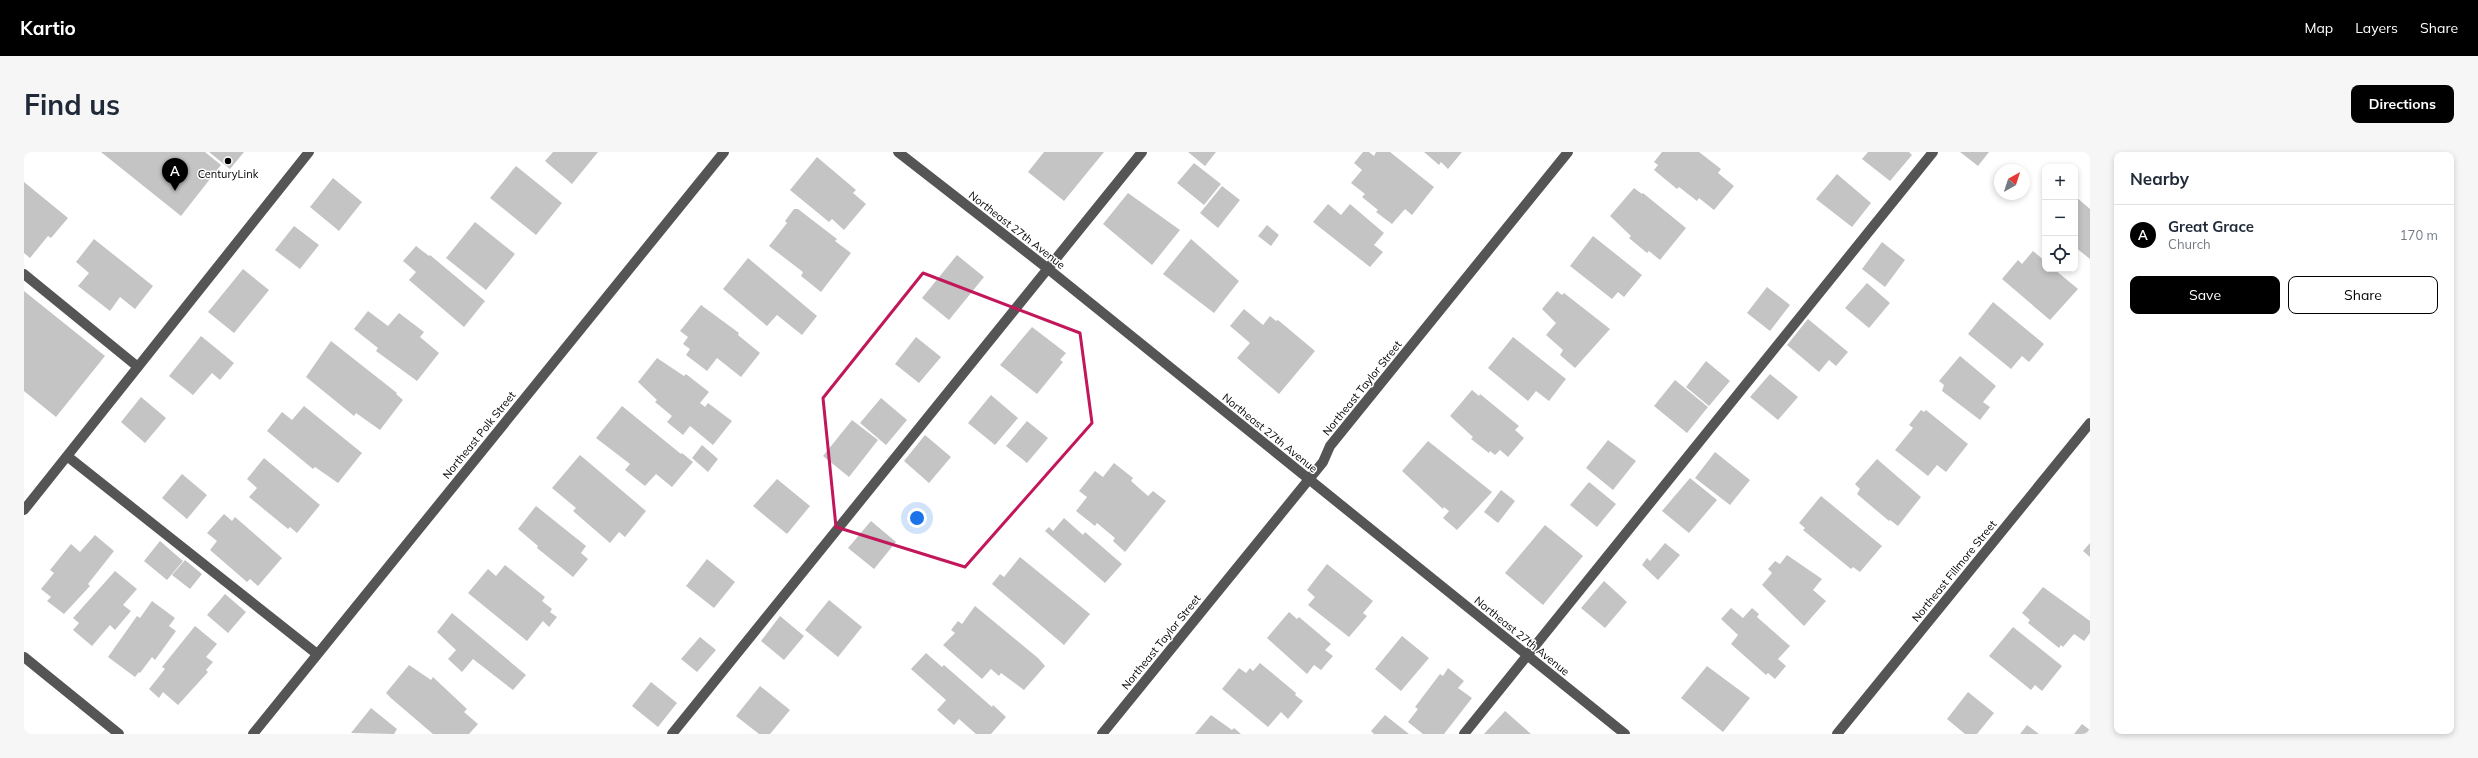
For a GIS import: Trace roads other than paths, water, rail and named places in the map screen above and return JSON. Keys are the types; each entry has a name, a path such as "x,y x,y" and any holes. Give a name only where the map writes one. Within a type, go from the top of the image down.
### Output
{"street":[{"path":"24,510 309,152"},
{"name":"Northeast Polk Street","path":"253,734 724,152"},
{"name":"Northeast 27th Avenue","path":"898,152 1047,268 1625,734"},
{"path":"672,734 1142,152"},
{"name":"Northeast Taylor Street","path":"1102,734 1309,480 1323,462 1330,446 1568,152"},
{"path":"1464,734 1933,152"},
{"path":"24,274 138,367"},
{"name":"Northeast Fillmore Street","path":"1838,734 2090,423"},
{"path":"68,456 317,654"},
{"path":"24,657 119,734"}],"place":[{"name":"CenturyLink","path":"228,161"},
{"name":"Great Grace","path":"175,191"}]}
